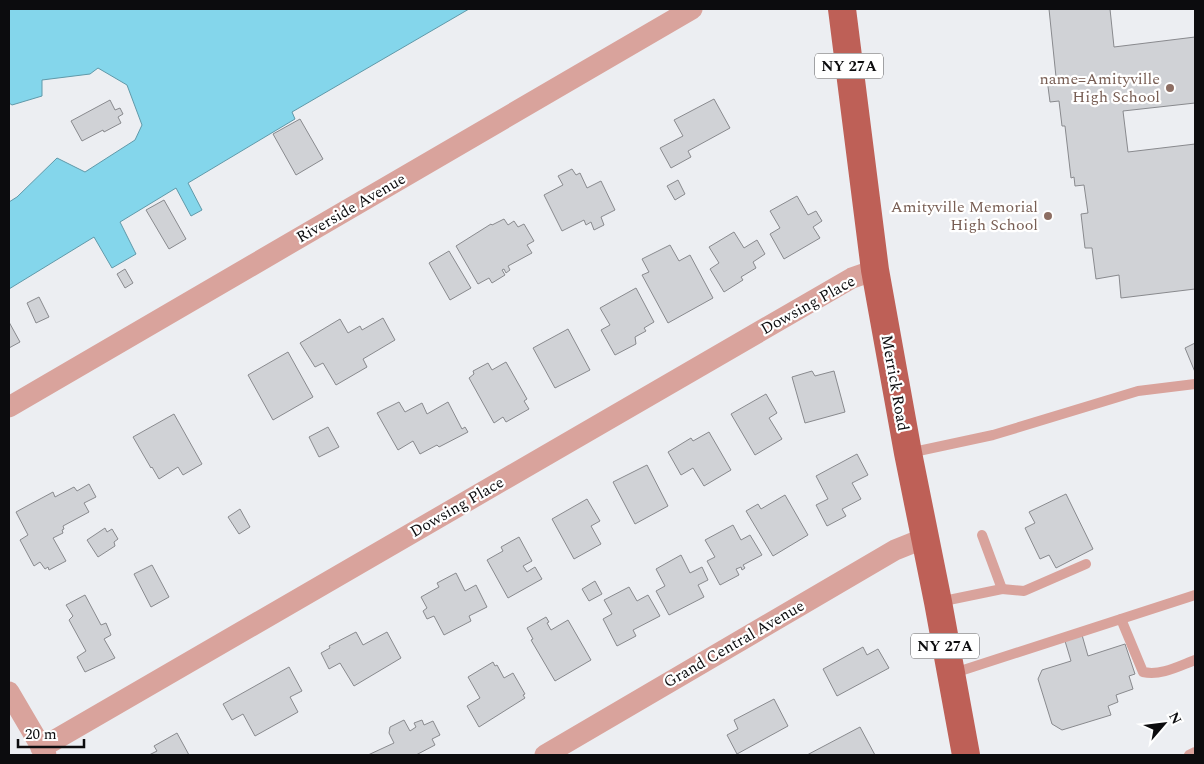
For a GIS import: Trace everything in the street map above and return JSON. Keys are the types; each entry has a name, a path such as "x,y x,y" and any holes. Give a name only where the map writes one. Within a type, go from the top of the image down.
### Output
{"main road":[{"name":"Merrick Road","path":"842,9 875,270 966,755"}],"street":[{"name":"Riverside Avenue","path":"9,407 692,9"},
{"name":"Dowsing Place","path":"44,752 852,278 875,270"},
{"name":"Grand Central Avenue","path":"545,755 895,550 925,538"},
{"path":"9,692 44,752"}],"lane":[{"path":"908,453 993,435 1138,391 1195,384"},
{"path":"982,535 1002,589"},
{"path":"938,602 1002,589 1024,591 1086,564"},
{"path":"950,675 1195,595"},
{"path":"1121,619 1143,672 1152,674 1170,670 1195,660"},
{"path":"1189,755 1195,752"}],"water":[{"path":"9,9 469,9 292,112 295,119 188,183 202,210 191,216 176,188 120,222 136,254 112,268 94,237 9,289 9,202 17,197 57,158 85,172 135,140 142,125 127,85 98,68 90,74 42,80 42,96 12,105 9,103"}],"building":[{"path":"1049,9 1110,9 1114,47 1195,37 1195,103 1123,111 1128,152 1195,144 1195,289 1121,298 1119,275 1096,279 1092,248 1085,248 1081,214 1088,213 1084,185 1075,186 1074,177 1071,178 1065,126 1062,126 1059,101 1050,102 1047,79 1056,77"},
{"path":"714,99 730,128 688,151 691,157 671,168 660,148 683,136 674,120"},
{"path":"110,100 115,110 120,108 123,114 118,117 121,123 82,141 71,121"},
{"path":"300,119 323,159 296,175 273,134"},
{"path":"572,169 576,175 580,173 587,188 601,181 615,210 601,217 604,225 594,230 591,222 586,225 584,220 562,231 544,195 563,185 558,176"},
{"path":"678,180 685,194 675,200 667,186"},
{"path":"797,196 808,215 816,211 822,221 813,227 820,238 784,259 770,234 780,228 770,211"},
{"path":"164,200 186,239 169,249 146,210"},
{"path":"504,219 508,225 514,221 518,227 524,224 534,241 527,245 532,253 508,266 510,270 506,273 504,269 502,270 505,275 492,283 489,278 478,284 456,246 491,224"},
{"path":"734,232 744,248 757,240 765,254 753,262 756,268 741,277 743,280 724,292 710,269 719,263 709,247"},
{"path":"670,245 679,261 690,255 713,298 668,323 642,275 649,272 642,259"},
{"path":"449,251 471,288 450,300 429,263"},
{"path":"125,269 133,283 125,288 117,274"},
{"path":"636,288 654,322 644,328 646,331 635,337 636,344 615,355 601,330 610,325 600,308"},
{"path":"39,297 49,317 36,323 27,303"},
{"path":"383,318 395,340 363,359 367,367 336,385 323,363 315,367 300,343 340,319 348,333 360,326 362,330"},
{"path":"9,322 20,342 9,348"},
{"path":"568,329 590,370 555,388 533,348"},
{"path":"1195,343 1195,372 1185,348"},
{"path":"288,352 313,397 273,420 248,375"},
{"path":"506,362 527,399 524,401 529,409 506,422 503,417 494,423 469,378 474,374 473,371 488,363 492,370"},
{"path":"812,371 815,376 834,371 845,412 805,423 792,377"},
{"path":"766,394 777,413 769,418 782,439 755,455 731,414"},
{"path":"399,402 405,412 422,403 427,414 448,402 462,429 465,427 468,432 439,447 437,445 420,454 413,441 398,450 377,413"},
{"path":"174,414 202,464 183,475 178,467 159,479 133,437"},
{"path":"328,427 339,447 319,457 309,437"},
{"path":"709,432 731,470 704,486 693,468 681,475 668,452 691,438 693,441"},
{"path":"857,454 868,475 852,483 861,499 842,509 846,516 827,526 816,505 828,499 816,476"},
{"path":"647,465 668,506 635,524 613,482"},
{"path":"89,484 96,497 84,503 89,512 63,526 63,533 53,538 66,561 49,570 48,567 45,569 40,562 34,566 20,540 28,535 16,512 53,492 55,497 74,487 77,491"},
{"path":"1066,494 1093,549 1056,568 1049,555 1040,559 1025,528 1035,523 1029,512"},
{"path":"785,495 808,535 773,556 746,511 758,504 761,509"},
{"path":"587,499 600,521 591,526 601,544 574,559 552,519"},
{"path":"240,509 250,527 239,534 228,517"},
{"path":"733,525 741,540 750,535 762,555 743,565 745,568 742,570 741,567 736,569 739,575 720,585 707,561 715,557 705,540"},
{"path":"105,528 107,532 112,529 118,539 114,542 115,546 98,557 87,540"},
{"path":"519,537 532,561 523,566 527,572 535,567 542,579 508,598 487,560 503,551 501,547"},
{"path":"681,555 690,573 702,567 708,580 698,585 704,597 669,615 656,591 665,586 656,569"},
{"path":"152,565 169,597 151,607 134,574"},
{"path":"456,573 465,591 476,585 487,607 469,616 471,621 444,635 434,616 427,619 423,611 427,608 421,597 439,587 437,583"},
{"path":"595,581 602,594 589,601 582,589"},
{"path":"629,587 637,601 648,595 660,616 633,630 636,636 617,646 603,619 612,614 604,600"},
{"path":"85,595 101,625 106,623 111,635 104,639 115,658 85,672 77,657 86,651 69,620 73,616 66,605"},
{"path":"546,617 551,630 568,620 591,660 555,681 531,640 533,639 527,628"},
{"path":"356,632 363,645 387,632 401,658 354,686 340,663 329,669 321,653 330,648 329,646"},
{"path":"1082,635 1088,656 1125,644 1135,674 1129,676 1133,689 1116,695 1118,702 1108,706 1111,715 1062,730 1052,724 1038,679 1042,670 1071,661 1065,641"},
{"path":"863,647 867,655 878,649 889,668 837,696 823,669"},
{"path":"493,662 495,666 497,665 504,678 513,673 525,694 523,695 525,698 479,727 467,706 480,698 468,677"},
{"path":"289,667 302,691 290,697 298,712 255,736 243,714 232,720 223,704"},
{"path":"774,699 788,726 737,754 727,735 738,729 734,720"},
{"path":"404,720 410,731 416,727 414,723 422,720 424,725 433,721 440,735 432,739 435,745 416,755 368,755 394,743 389,733 390,727"},
{"path":"860,727 875,755 807,755"},
{"path":"177,733 189,755 149,755 157,751 154,746"}],"place":[{"name":"name=Amityville High School","path":"1170,88"},
{"name":"Amityville Memorial High School","path":"1048,216"}]}
